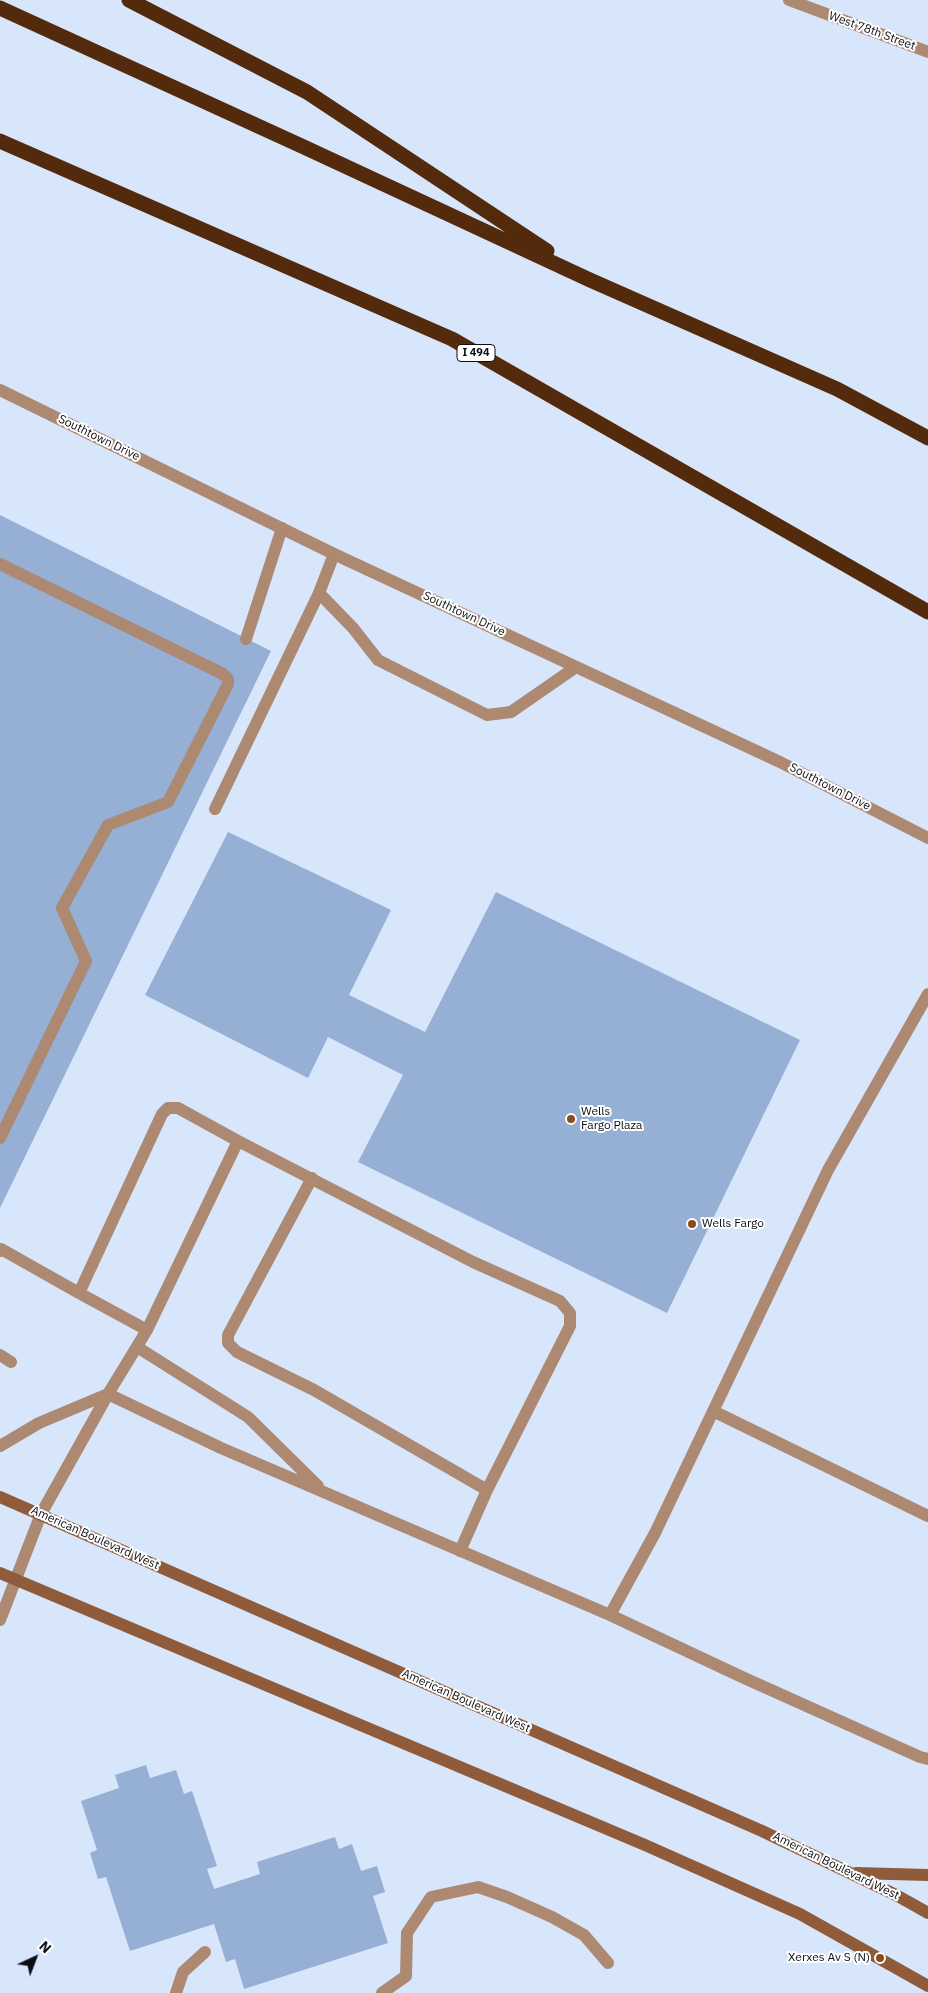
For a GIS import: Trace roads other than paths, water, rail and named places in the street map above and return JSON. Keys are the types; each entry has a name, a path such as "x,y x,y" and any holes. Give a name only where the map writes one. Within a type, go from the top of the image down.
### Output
{"highway":[{"path":"129,0 307,92 590,280"},
{"path":"0,8 590,280 837,389 928,438"},
{"name":"I 494","path":"0,141 452,339 928,612"}],"main road":[{"name":"American Boulevard West","path":"0,1497 744,1823 896,1895 928,1913"},
{"path":"0,1573 618,1834 791,1910 928,1986"},
{"path":"851,1873 928,1875"}],"street":[{"name":"West 78th Street","path":"789,0 928,52"},
{"name":"Southtown Drive","path":"0,390 334,554 780,762 928,838"},
{"path":"246,639 282,528"},
{"path":"215,809 319,593 334,554"},
{"path":"0,564 223,674 228,679 228,684 168,802 108,825 62,908 86,961 0,1138"},
{"path":"319,593 353,628 378,660 487,715 511,712 576,666"},
{"path":"610,1615 654,1533 828,1170 927,998"},
{"path":"79,1293 162,1114 168,1108 178,1108 465,1258 560,1301 570,1313 570,1326 487,1490 460,1551"},
{"path":"0,1620 42,1514 108,1394 146,1330 238,1141"},
{"path":"312,1178 228,1334 228,1343 237,1352 314,1390 487,1490"},
{"path":"0,1251 1,1249 146,1330"},
{"path":"137,1347 248,1416 324,1492"},
{"path":"0,1446 39,1423 108,1394 220,1448 610,1615 742,1677 928,1759"},
{"path":"713,1411 928,1516"},
{"path":"382,1993 406,1976 407,1933 431,1897 478,1887 507,1897 552,1917 584,1935 608,1963"},
{"path":"176,1993 183,1972 205,1952"}],"place":[{"name":"Wells Fargo Plaza","path":"571,1119"},
{"name":"Wells Fargo","path":"692,1224"},
{"name":"Xerxes Av S (N)","path":"880,1958"}]}
